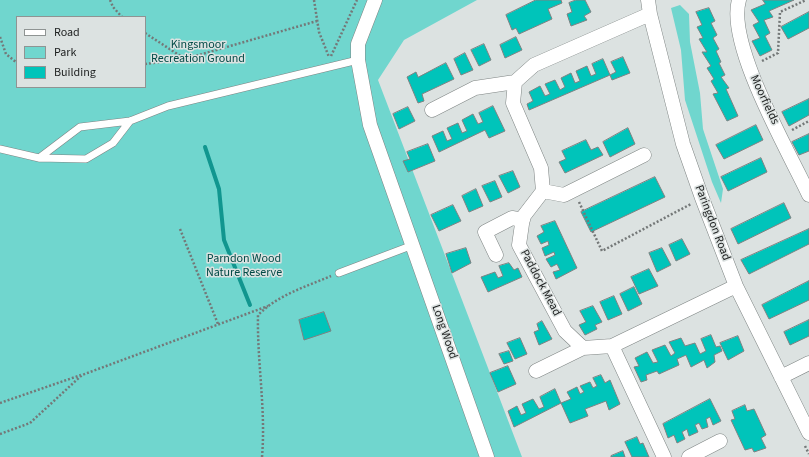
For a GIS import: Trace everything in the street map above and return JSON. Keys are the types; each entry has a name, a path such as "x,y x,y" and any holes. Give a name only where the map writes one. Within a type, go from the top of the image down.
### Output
{"street":[{"name":"Long Wood","path":"375,0 358,44 358,60 370,125 487,457"},
{"name":"Moorfields","path":"740,0 737,8 738,32 749,68 809,195"},
{"path":"432,110 475,88 515,82 534,65 649,7"},
{"name":"Paringdon Road","path":"649,7 683,144 736,286 809,433"},
{"path":"515,82 513,103 541,168 543,191 564,195 644,155"},
{"name":"Paddock Mead","path":"543,191 523,217 520,244 565,331 583,348"},
{"path":"496,255 486,232 512,218 523,220"},
{"path":"536,371 583,348 612,346 736,286"},
{"path":"612,346 664,457"},
{"path":"781,377 809,363"},
{"path":"689,457 720,441"}],"lane":[{"path":"39,158 80,127 130,121 168,106 358,60"},
{"path":"0,149 39,158 86,159 113,143 130,121"},
{"path":"339,273 413,245"}],"path":[{"path":"110,0 113,7 121,16"},
{"path":"314,0 319,32 330,59"},
{"path":"325,69 357,0"},
{"path":"749,68 778,53 780,12 806,0"},
{"path":"146,64 185,59 317,21"},
{"path":"146,34 185,59"},
{"path":"0,37 6,54 16,62"},
{"path":"781,136 809,121"},
{"path":"574,190 602,251 690,205"},
{"path":"180,229 218,324"},
{"path":"262,457 262,392 257,347 258,315 268,306 284,296 339,273"},
{"path":"0,403 82,375 268,306"},
{"path":"0,434 30,424 82,375"}],"green space":[{"name":"Parndon Wood Nature Reserve","path":"0,0 477,0 404,40 378,80 522,457 0,457"},
{"path":"680,5 689,14 690,42 700,93 703,129 723,189 721,203 712,182 685,100 681,50 671,8"}],"building":[{"path":"536,0 561,0 562,3 548,9 552,19 519,34 516,28 512,30 506,15"},
{"path":"576,0 585,0 591,12 584,16 587,20 571,26 567,14 572,12 569,3"},
{"path":"763,0 794,0 769,11 773,17 764,20 770,33 765,36 772,50 760,56 752,41 760,38 753,25 759,22 751,10 765,4"},
{"path":"709,8 715,21 711,23 717,35 713,38 719,49 716,51 721,62 719,63 725,75 721,77 729,88 726,89 738,116 727,121 713,94 718,93 711,81 714,79 707,68 711,66 702,52 707,52 699,39 703,38 697,27 702,25 696,12"},
{"path":"809,12 809,28 788,39 781,27"},
{"path":"516,37 522,50 505,58 500,45"},
{"path":"484,44 491,60 479,66 471,50"},
{"path":"465,53 473,70 461,75 454,59"},
{"path":"623,57 630,73 612,80 610,75 616,72 611,62"},
{"path":"603,59 610,75 529,110 527,104 533,101 529,92 540,86 545,96 550,94 545,84 555,80 560,90 565,87 561,78 571,73 575,83 580,81 576,71 587,66 591,76 596,74 592,64"},
{"path":"446,63 454,79 422,94 424,101 418,103 407,77 416,72 418,77"},
{"path":"809,99 809,115 789,126 782,112"},
{"path":"493,106 505,131 489,138 485,130 439,152 432,136 443,131 447,141 452,139 447,128 458,123 462,133 467,131 462,120 473,114 478,124 483,122 479,113"},
{"path":"408,107 415,121 399,129 393,114"},
{"path":"756,125 763,140 724,159 716,145"},
{"path":"628,128 635,144 610,157 603,142"},
{"path":"809,134 809,151 799,155 792,142"},
{"path":"586,140 591,150 598,147 603,155 565,173 559,162 566,159 562,151"},
{"path":"428,144 435,161 408,172 403,161 410,159 407,152"},
{"path":"761,158 767,172 728,191 721,177"},
{"path":"513,171 520,187 508,193 499,176"},
{"path":"655,177 665,197 591,232 581,212"},
{"path":"495,181 502,197 490,202 482,186"},
{"path":"476,189 483,206 469,212 462,196"},
{"path":"784,203 791,218 738,244 731,229"},
{"path":"453,205 461,221 439,231 431,215"},
{"path":"555,221 577,268 556,279 553,272 560,270 557,264 551,267 546,259 555,255 554,252 545,256 542,248 549,245 548,241 541,244 537,236 544,232 541,226"},
{"path":"809,229 809,244 749,274 741,260"},
{"path":"682,239 690,254 676,261 669,245"},
{"path":"466,248 471,263 452,273 446,254"},
{"path":"662,248 671,265 657,272 649,253"},
{"path":"509,263 514,270 518,268 522,277 488,292 481,277 495,272 498,278 503,276 499,266"},
{"path":"649,269 658,286 639,294 631,277"},
{"path":"809,281 809,300 769,319 762,305"},
{"path":"634,287 642,304 628,311 620,294"},
{"path":"614,296 622,314 608,320 600,302"},
{"path":"593,306 602,322 595,325 597,329 585,335 579,325 586,322 580,311"},
{"path":"324,312 331,331 304,340 299,320"},
{"path":"809,320 809,336 790,345 784,332"},
{"path":"542,321 552,339 539,345 534,332 539,330 537,324"},
{"path":"711,335 716,347 720,346 722,351 714,355 715,362 707,368 704,360 691,367 686,355 677,359 679,365 659,374 657,371 646,375 647,380 641,382 634,367 639,366 635,358 647,352 653,363 658,362 652,350 665,345 671,356 675,353 669,342 681,338 685,346 695,343 700,354 706,351 701,339"},
{"path":"738,336 744,351 728,360 720,343"},
{"path":"520,338 527,354 515,359 507,343"},
{"path":"509,351 513,361 504,364 499,354"},
{"path":"508,366 516,384 498,392 490,373"},
{"path":"601,375 605,383 610,380 620,404 609,410 606,401 585,409 588,416 570,423 561,403 571,399 567,392 577,387 580,394 584,392 580,386 590,382 593,388 597,386 593,378"},
{"path":"555,389 561,403 514,427 508,411 517,406 521,415 526,413 522,404 533,399 539,409 544,407 540,397"},
{"path":"710,399 721,421 713,425 710,417 706,419 708,427 702,429 699,423 695,425 698,432 689,436 687,429 682,432 685,439 677,443 674,435 668,438 663,424"},
{"path":"745,405 747,411 754,409 766,435 761,438 766,448 754,452 752,448 745,450 731,420 735,419 732,411"},
{"path":"637,437 640,444 643,443 649,457 632,457 625,442"},
{"path":"623,451 625,457 611,457 611,456"}],"waterway":[{"path":"205,147 219,189 224,240 250,305"}],"park label":[{"name":"Kingsmoor Recreation Ground","path":"198,52"}]}
